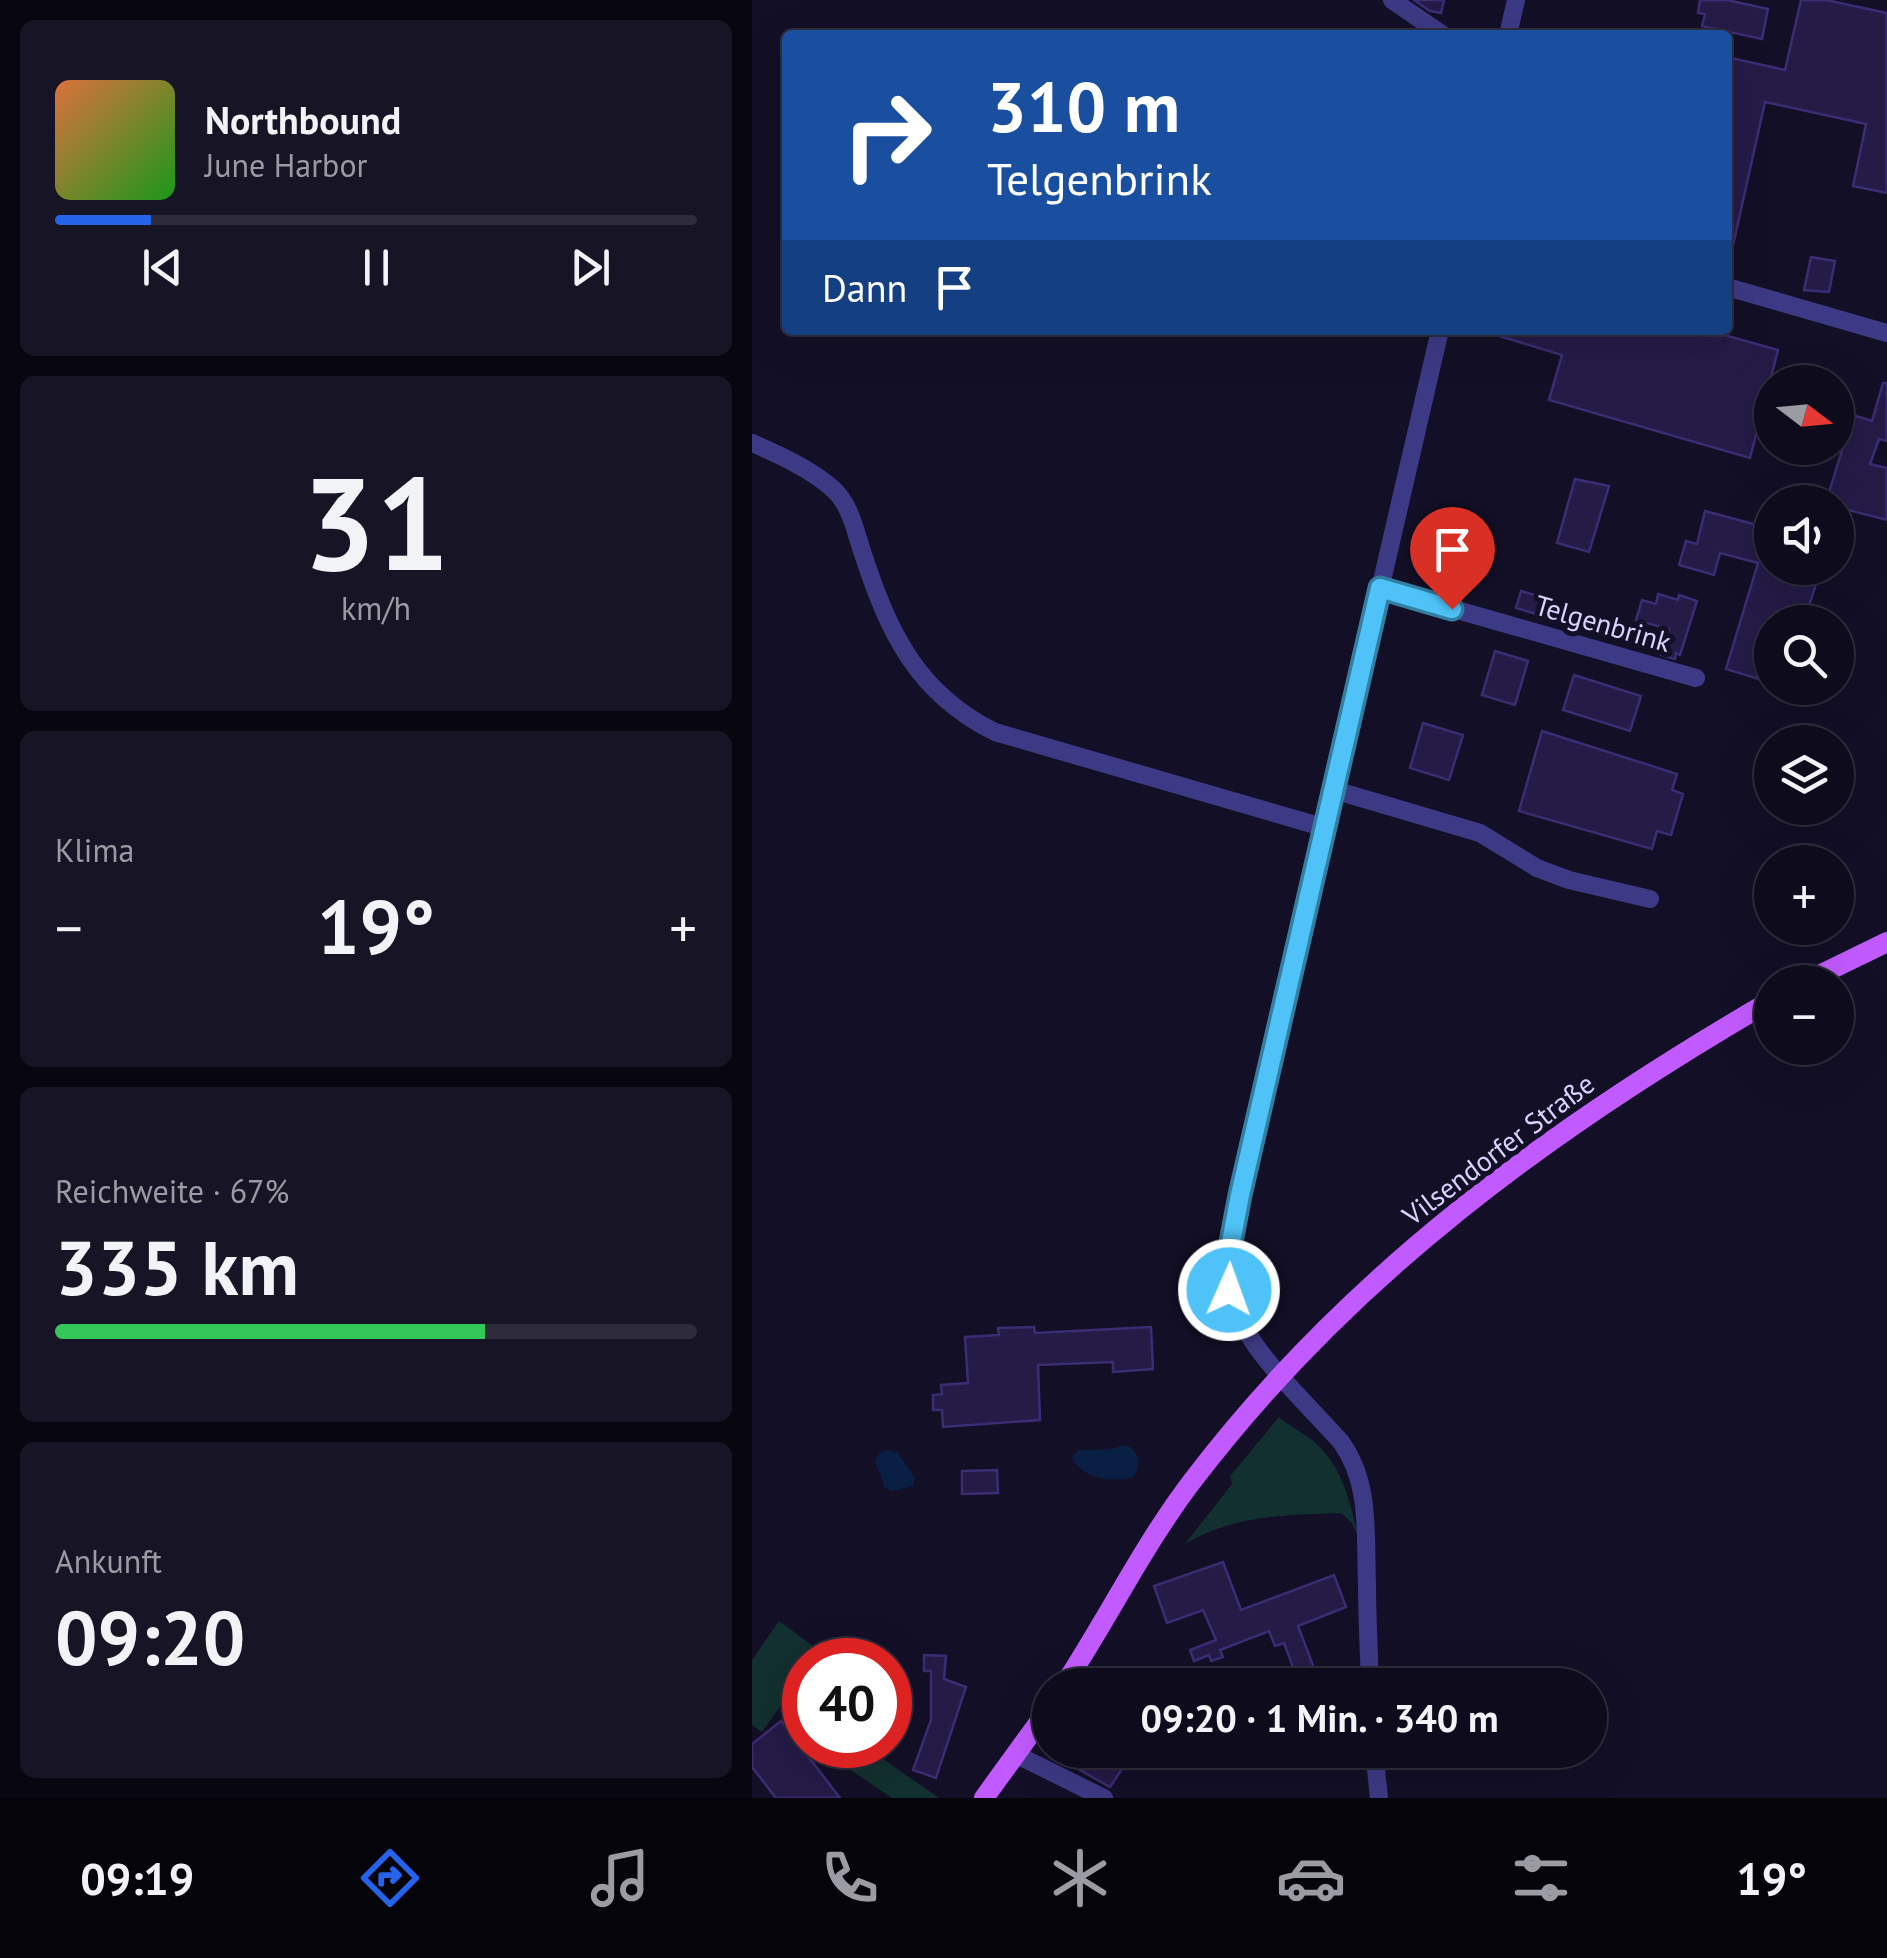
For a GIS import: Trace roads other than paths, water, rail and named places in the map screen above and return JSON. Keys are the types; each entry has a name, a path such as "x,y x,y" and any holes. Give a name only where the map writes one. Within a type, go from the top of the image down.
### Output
{"main road":[{"path":"1840,965 1886,942"},
{"name":"Vilsendorfer Straße","path":"1075,1668 1185,1491 1282,1375 1351,1303 1475,1196 1589,1112 1754,1010"},
{"path":"984,1798 1032,1732"}],"street":[{"path":"1392,0 1436,30"},
{"path":"1509,30 1516,0"},
{"path":"1732,288 1886,333"},
{"path":"1370,1668 1365,1505 1359,1475 1341,1442 1240,1324 1229,1290 1227,1263 1439,335"},
{"path":"752,443 782,456 834,490 848,508 894,635 922,677 969,719 996,732 1326,828"},
{"name":"Telgenbrink","path":"1380,588 1696,678"},
{"path":"1334,790 1480,834 1537,868 1569,880 1650,899"},
{"path":"1016,1755 1104,1798"},
{"path":"1376,1768 1379,1798"}],"water":[{"path":"1126,1445 1138,1459 1138,1469 1132,1478 1090,1475 1072,1458 1078,1450"},
{"path":"880,1452 897,1452 915,1478 913,1486 892,1491 885,1488 875,1461"}]}
